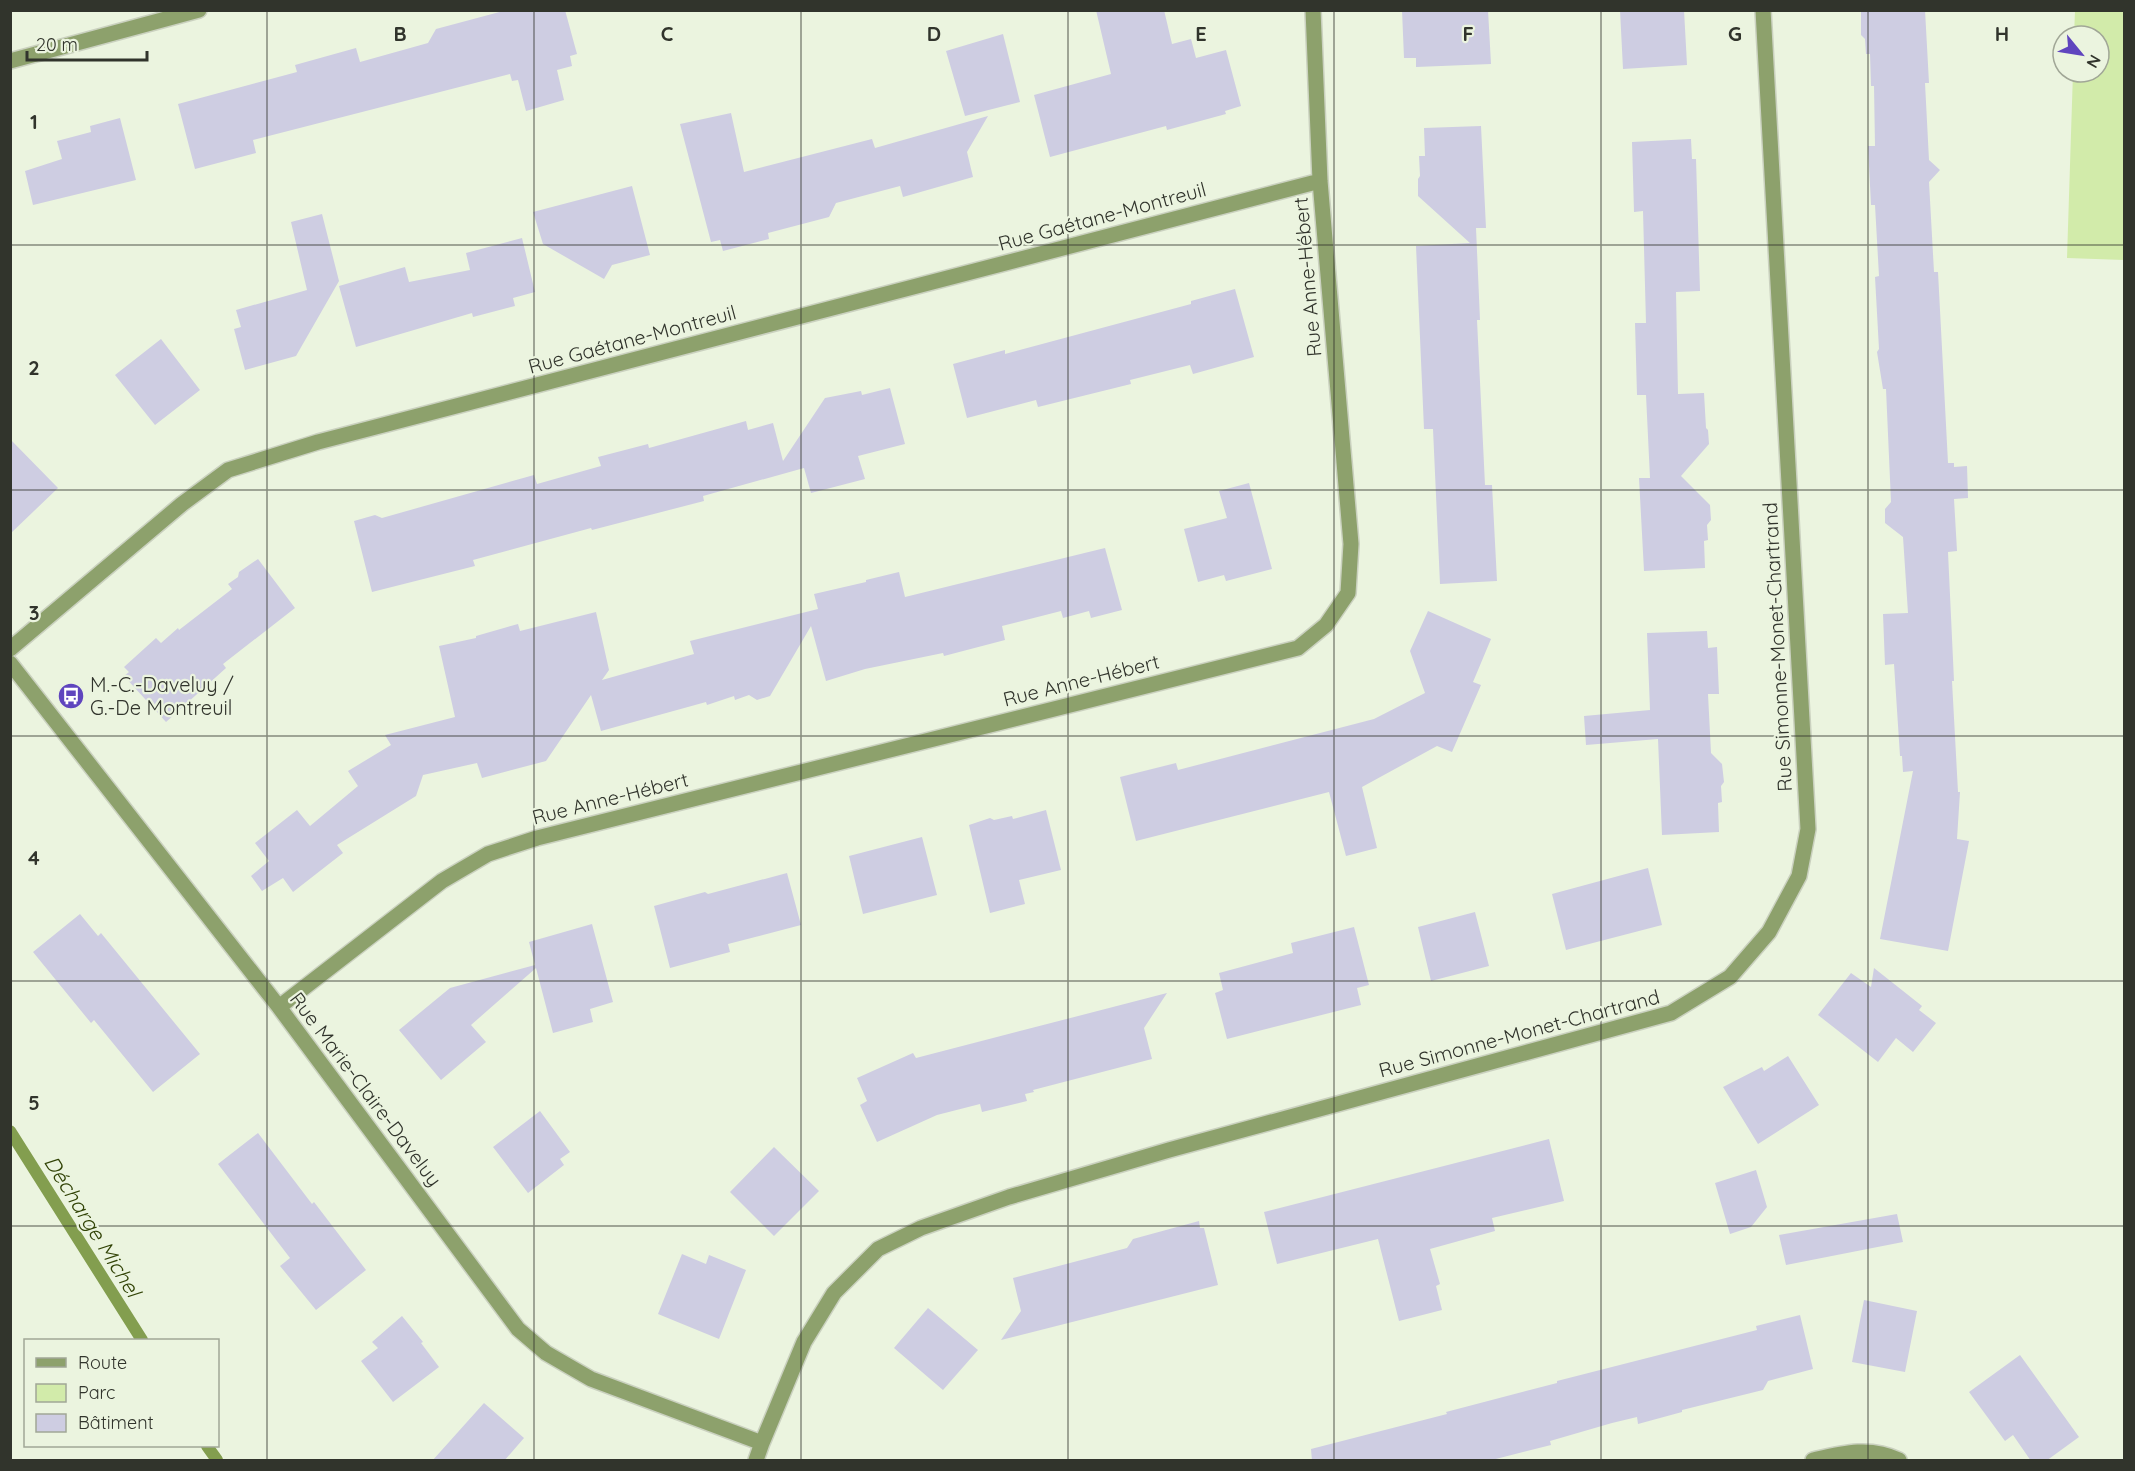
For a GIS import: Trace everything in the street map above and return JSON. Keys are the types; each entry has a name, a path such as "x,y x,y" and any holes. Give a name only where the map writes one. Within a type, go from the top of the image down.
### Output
{"street":[{"path":"10,61 199,10"},
{"name":"Rue Anne-Hébert","path":"279,1007 442,881 488,854 549,835 1298,648 1326,625 1348,592 1351,544 1320,181 1313,10"},
{"name":"Rue Simonne-Monet-Chartrand","path":"756,1461 804,1342 834,1293 878,1249 921,1228 1020,1193 1671,1013 1730,977 1769,932 1800,876 1808,829 1763,10"},
{"name":"Rue Gaétane-Montreuil","path":"10,649 182,504 228,471 318,442 1320,181"},
{"name":"Rue Marie-Claire-Daveluy","path":"10,663 279,1007 518,1329 546,1353 591,1379 762,1443"},
{"path":"1814,1461 1844,1453 1883,1452 1899,1461"}],"green space":[{"path":"2075,11 2124,11 2124,260 2067,258 2073,84 2111,84 2111,24 2074,24"}],"building":[{"path":"507,10 565,10 577,54 570,56 572,66 557,70 564,100 526,111 518,80 512,81 510,74 253,140 256,153 195,169 178,104 297,72 295,65 356,48 360,62 428,43 436,29"},
{"path":"1096,10 1164,10 1172,44 1191,39 1196,58 1226,50 1241,106 1225,111 1226,114 1167,130 1166,126 1050,157 1034,95 1111,74"},
{"path":"1402,10 1488,10 1491,64 1416,67 1416,58 1404,58"},
{"path":"1620,10 1684,10 1687,65 1623,69"},
{"path":"1861,10 1925,10 1929,83 1925,83 1929,160 1940,170 1929,182 1934,272 1938,272 1948,463 1954,463 1954,467 1967,466 1968,498 1954,499 1957,551 1948,552 1954,681 1952,681 1958,792 1960,792 1957,839 1969,841 1948,951 1880,939 1913,771 1903,772 1894,664 1885,665 1883,614 1908,613 1903,537 1885,523 1885,509 1891,502 1886,389 1883,389 1877,352 1879,349 1875,277 1879,276 1875,205 1871,205 1868,146 1875,146 1874,86 1871,86 1870,54 1866,54 1865,39 1861,35"},
{"path":"1003,34 1020,102 965,116 946,51"},
{"path":"731,113 744,172 872,139 875,148 988,116 967,152 973,177 903,197 900,186 836,203 829,217 768,233 769,239 723,251 720,240 711,242 680,124"},
{"path":"120,118 136,180 33,205 25,171 62,159 57,141 91,132 90,126"},
{"path":"1481,126 1486,228 1476,228 1480,320 1477,320 1485,485 1492,485 1497,581 1440,584 1433,429 1424,429 1416,246 1470,243 1418,196 1419,156 1425,156 1424,128"},
{"path":"1691,139 1692,159 1696,159 1700,291 1676,292 1678,394 1704,393 1709,444 1681,476 1710,505 1711,520 1707,525 1708,540 1704,541 1705,568 1644,571 1639,478 1650,478 1646,395 1637,395 1635,323 1646,323 1643,211 1634,212 1632,142"},
{"path":"632,186 650,255 612,265 604,279 543,244 533,212"},
{"path":"322,214 339,281 296,356 245,370 234,329 241,327 236,310 307,290 291,222"},
{"path":"522,238 535,292 513,298 515,306 473,317 472,313 356,347 339,286 405,267 409,282 470,270 466,253"},
{"path":"1235,289 1254,357 1193,374 1190,365 1130,380 1131,384 1038,407 1036,400 967,418 953,364 1005,350 1005,354 1191,304 1191,301"},
{"path":"161,339 200,390 155,425 115,375"},
{"path":"890,388 905,444 858,456 865,479 811,493 804,468 703,496 704,501 592,530 591,528 473,560 475,566 372,592 354,521 375,515 382,518 534,475 537,484 601,466 598,457 648,444 649,448 746,421 748,430 773,423 783,461 825,398 861,391 862,395"},
{"path":"10,439 58,488 10,534"},
{"path":"1249,483 1272,569 1226,581 1224,575 1198,582 1184,529 1227,518 1219,491"},
{"path":"1105,548 1122,610 1091,618 1089,611 1063,618 1061,611 1002,626 1005,640 944,656 943,653 865,669 826,681 811,626 770,696 757,700 749,695 735,700 734,696 707,705 706,702 601,731 591,695 546,761 482,778 477,763 423,775 416,796 337,845 343,853 293,892 283,878 262,891 251,876 269,861 255,843 297,810 310,826 358,786 348,771 391,745 385,735 455,717 439,646 476,638 476,636 518,624 520,631 596,612 609,670 602,680 694,654 690,641 818,609 814,594 866,582 866,580 899,572 905,597"},
{"path":"258,559 295,608 223,664 226,668 166,722 124,676 129,672 124,667 156,638 161,643 232,589 228,584 238,577 239,572"},
{"path":"1428,611 1491,639 1473,682 1481,685 1452,752 1437,746 1362,787 1377,848 1346,856 1329,792 1136,841 1120,777 1176,763 1178,770 1374,719 1425,693 1410,651"},
{"path":"1707,631 1708,648 1717,647 1719,694 1708,694 1711,753 1722,764 1724,782 1721,786 1722,802 1718,803 1719,832 1662,835 1658,739 1586,745 1584,716 1650,710 1647,633"},
{"path":"1046,810 1061,870 1019,880 1025,904 990,913 969,825 990,818 994,820 1012,816 1013,819"},
{"path":"922,837 937,895 863,914 849,856"},
{"path":"1648,868 1662,925 1566,950 1552,894"},
{"path":"787,873 801,925 728,944 730,952 670,968 654,906"},
{"path":"1475,912 1489,966 1431,981 1418,927"},
{"path":"80,914 98,936 101,933 200,1054 153,1092 94,1020 91,1023 33,952"},
{"path":"592,924 613,1002 590,1009 593,1022 553,1033 536,968 471,1025 486,1042 441,1080 399,1030 450,988 535,965 529,942"},
{"path":"1354,927 1369,985 1357,988 1361,1005 1227,1039 1215,993 1223,990 1219,973 1293,953 1291,943"},
{"path":"1874,968 1922,1006 1919,1010 1936,1023 1913,1052 1896,1038 1878,1062 1818,1015 1851,973 1871,987"},
{"path":"1167,993 1144,1028 1152,1059 1033,1090 1034,1092 1025,1094 1027,1101 982,1112 980,1104 937,1115 877,1142 860,1105 867,1101 857,1078 913,1053 916,1058"},
{"path":"1788,1056 1819,1105 1758,1144 1723,1087 1762,1067 1764,1071"},
{"path":"540,1111 570,1152 560,1159 564,1165 528,1193 493,1147"},
{"path":"258,1133 366,1270 316,1310 280,1266 290,1258 218,1164"},
{"path":"1549,1139 1564,1201 1492,1218 1495,1231 1430,1249 1440,1284 1436,1286 1442,1310 1399,1321 1378,1239 1277,1264 1264,1212"},
{"path":"774,1147 819,1191 774,1236 730,1192"},
{"path":"1756,1170 1767,1207 1751,1227 1730,1234 1715,1183"},
{"path":"1897,1214 1903,1242 1786,1265 1779,1235"},
{"path":"1199,1221 1200,1228 1204,1228 1218,1285 1001,1340 1021,1311 1013,1278 1127,1248 1133,1239"},
{"path":"682,1254 706,1264 709,1255 746,1270 719,1339 658,1314"},
{"path":"1864,1300 1917,1311 1905,1372 1852,1362"},
{"path":"928,1308 978,1350 943,1390 894,1348"},
{"path":"1800,1315 1813,1369 1768,1381 1763,1390 1682,1410 1682,1412 1638,1424 1637,1417 1612,1423 1550,1441 1551,1445 1488,1461 1312,1461 1311,1449 1447,1414 1446,1412 1557,1383 1557,1381 1757,1330 1756,1326"},
{"path":"402,1316 439,1367 393,1402 361,1361 378,1348 372,1342"},
{"path":"2020,1355 2079,1437 2046,1461 2031,1461 2013,1435 2005,1441 1969,1392"},
{"path":"484,1403 524,1438 504,1461 432,1461"}],"waterway":[{"name":"Décharge Michel","path":"10,1131 141,1339"},
{"name":"Décharge Michel","path":"208,1447 217,1460"}],"place":[{"name":"M.-C.-Daveluy / G.-De Montreuil","path":"71,696"}]}
